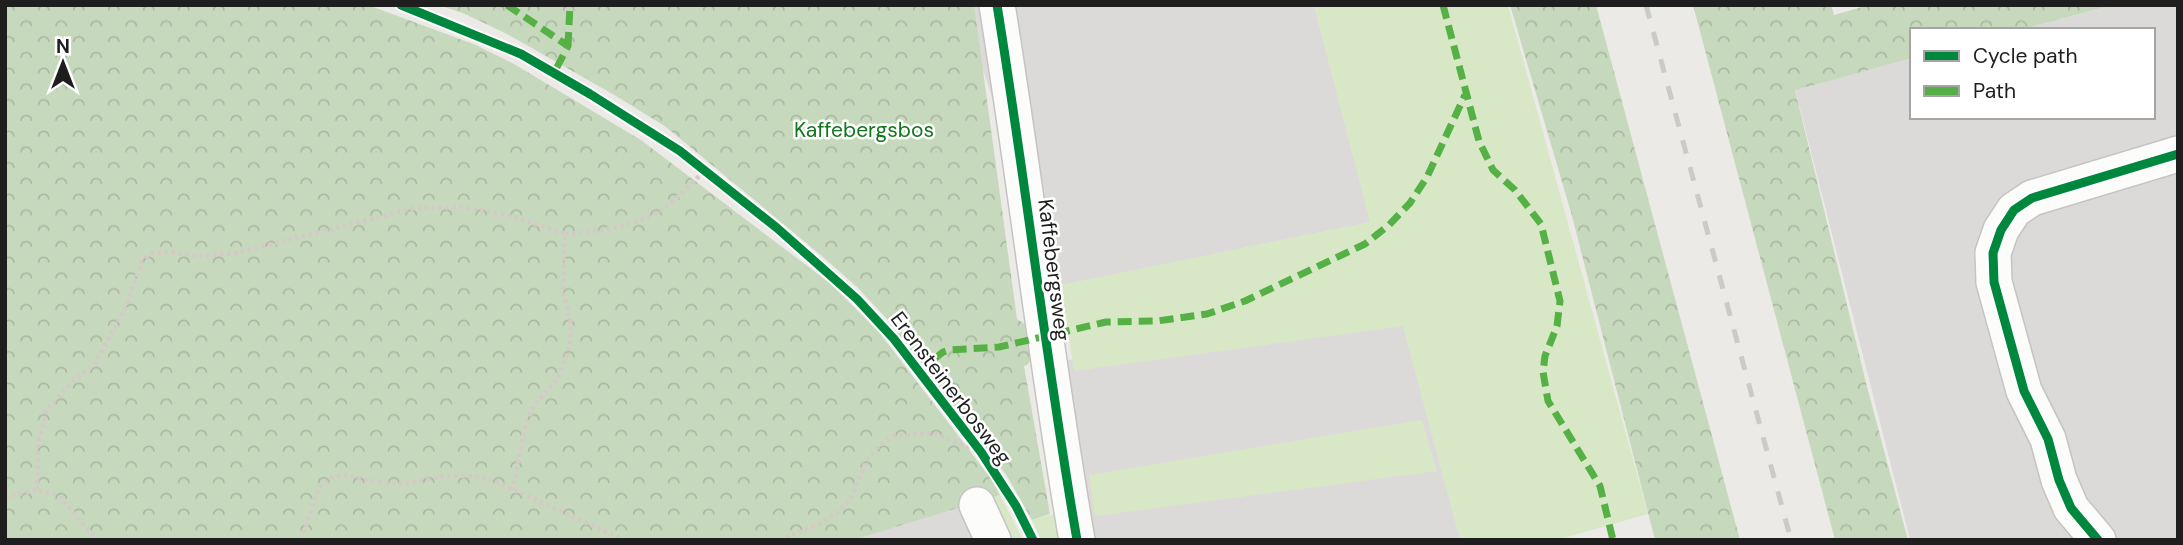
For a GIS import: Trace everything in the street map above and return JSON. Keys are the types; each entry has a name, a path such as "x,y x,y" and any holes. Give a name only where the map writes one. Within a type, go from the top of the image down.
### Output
{"street":[{"name":"Kaffebergsweg","path":"997,5 1022,163 1044,338 1077,540"},
{"path":"2098,540 2071,508 2059,480 2048,439 2024,391 1994,282 1993,253 2001,230 2014,210 2032,198 2178,154"},
{"path":"977,505 993,540"}],"path":[{"path":"696,164 715,180"},
{"path":"37,490 38,443 47,409 68,386 94,365 126,307 142,261 152,253 170,252 196,256 236,253 415,208 464,207 511,216 565,234 587,233 620,227 666,206 704,172"},
{"path":"513,490 525,425 534,406 558,378 570,346 571,324 563,290 565,234"},
{"path":"779,540 820,524 838,512 850,500 866,461 879,446 893,436 933,433 981,452"},
{"path":"301,540 320,487 331,478 346,475 403,484 446,476 490,479 624,540"},
{"path":"5,497 37,490 58,495 97,540"}],"shaded area":[{"path":"962,5 1314,5 1371,222 1054,287"},
{"path":"2112,5 2178,5 2178,540 1910,540 1795,89 1910,59 1910,119 2155,119 2155,28 2027,28"},
{"path":"1411,318 1472,540 1091,540 1068,360"},
{"path":"967,499 982,540 851,540"}],"green space":[{"path":"5,5 368,5 476,45 514,64 641,140 831,284 879,332 992,480 1000,495 853,540 5,540"},
{"name":"Kaffebergsbos","path":"439,5 974,5 1017,319 1031,328 1035,355 1024,366 1050,514 1032,520 1007,476 887,319 822,256 666,127 507,34"},
{"path":"1314,5 1508,5 1648,514 1557,540 1460,540 1403,326 1074,371 1061,285 1370,222"},
{"path":"1510,5 1596,5 1740,540 1655,540 1572,216"},
{"path":"1693,5 1831,5 1834,15 1869,5 2112,5 2027,28 1910,28 1910,59 1795,90 1866,383 1908,540 1835,540"},
{"path":"1422,420 1437,471 1095,516 1089,475"},
{"path":"1000,495 1023,540 1002,540 984,500"},
{"path":"1058,513 1063,540 1041,540 1032,520"}],"railway":[{"path":"1646,5 1791,540"}],"marked path":[{"path":"507,5 568,46 554,73"},
{"path":"568,46 570,5"},
{"path":"1443,5 1479,141 1493,170 1515,190 1541,224 1560,301 1557,326 1545,356 1543,372 1548,401 1600,486 1613,540"},
{"path":"918,372 949,350 999,347 1106,322 1157,321 1207,314 1245,301 1365,244 1389,225 1410,203 1427,177 1465,95"}],"cycle path":[{"name":"Erensteinerbosweg","path":"401,5 521,54 590,94 680,151 777,228 857,299 894,339 981,452 1016,506 1033,540"},
{"path":"997,5 1077,540"},
{"path":"2098,540 2071,508 2059,480 2048,439 2024,391 1994,282 1993,253 2001,230 2014,210 2032,198 2178,154"}]}
